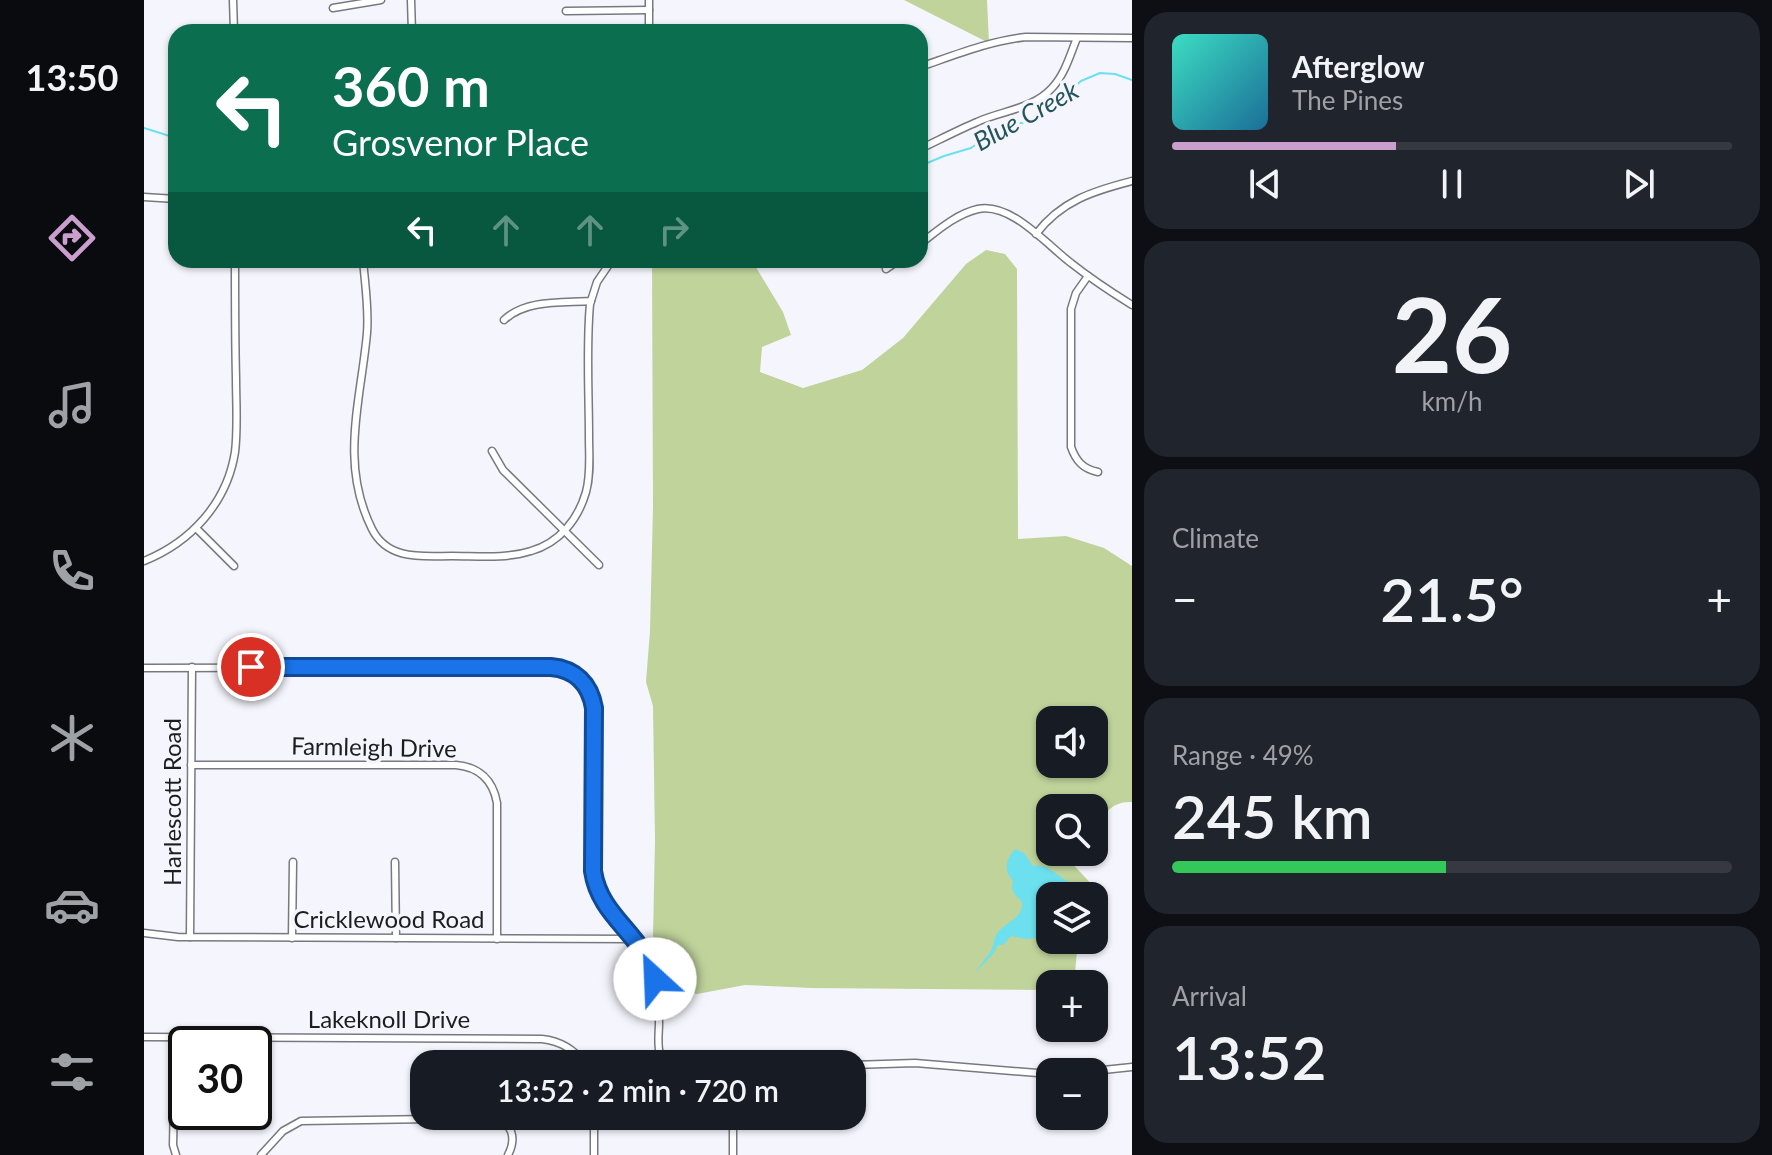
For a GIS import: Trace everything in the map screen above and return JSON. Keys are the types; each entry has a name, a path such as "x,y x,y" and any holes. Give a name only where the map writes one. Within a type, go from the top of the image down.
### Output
{"street":[{"path":"233,0 234,24"},
{"path":"333,8 381,0"},
{"path":"411,0 412,24"},
{"path":"649,0 649,24"},
{"path":"566,11 649,10"},
{"path":"928,64 1002,40 1026,37 1132,38"},
{"path":"928,145 977,122 1031,103 1045,94 1063,73 1077,38"},
{"path":"1036,234 1053,214 1070,203 1132,181"},
{"path":"144,197 168,198"},
{"path":"928,238 956,218 976,209 997,211 1013,217 1088,276 1132,305"},
{"path":"144,561 170,549 196,528 223,490 230,472 235,450 235,268"},
{"path":"363,268 367,334 355,419 354,452 358,485 375,535 383,544 411,556 526,553 546,545 564,531 581,506 588,481 591,301 597,282 607,268"},
{"path":"1088,276 1076,293 1071,309 1071,442 1075,458 1098,472"},
{"path":"504,320 526,307 591,301"},
{"path":"492,451 503,470 599,565"},
{"path":"196,528 234,566"},
{"name":"Harlescott Road","path":"190,937 192,667"},
{"path":"144,668 551,667 567,670 581,680 592,697 594,708 595,883 610,911 651,963 657,985 659,1050"},
{"name":"Farmleigh Drive","path":"191,765 456,765 475,769 491,784 497,803 497,939"},
{"path":"292,938 293,862"},
{"path":"395,862 396,938"},
{"name":"Cricklewood Road","path":"144,933 190,937 635,939"},
{"name":"Lakeknoll Drive","path":"144,1037 542,1039 571,1050"},
{"path":"866,1065 915,1063 1036,1073"},
{"path":"1108,1070 1132,1067"},
{"path":"261,1155 285,1129 304,1120 410,1119"},
{"path":"173,1130 176,1155"},
{"path":"508,1155 512,1146 511,1130"},
{"path":"594,1130 594,1155"},
{"path":"733,1130 733,1155"}],"green space":[{"path":"904,0 987,0 989,43"},
{"path":"986,250 1005,254 1017,269 1018,539 1066,536 1104,548 1132,566 1132,802 1119,804 1108,811 1108,794 1036,794 1036,866 1074,866 1090,882 1036,882 1036,954 1077,954 1075,970 1036,970 1036,990 745,985 697,994 673,992 662,970 653,936 653,706 646,682 653,507 652,268 756,268 783,312 791,335 762,347 760,372 803,388 862,370 903,338 966,264"}],"water":[{"path":"1015,849 1024,853 1033,866 1048,868 1069,882 1036,882 1036,938 1011,936 1003,945 998,945 975,973 991,951 998,932 1017,916 1022,907 1013,890 1008,861"}],"waterway":[{"name":"Blue Creek","path":"928,163 971,148 992,130 1026,122 1051,108 1081,81 1100,73 1132,80"},
{"name":"Blue Creek","path":"144,128 168,136"}],"route":[{"path":"251,667 551,667 577,676 588,689 594,708 595,883 610,911 642,948 651,963 655,979"}]}
